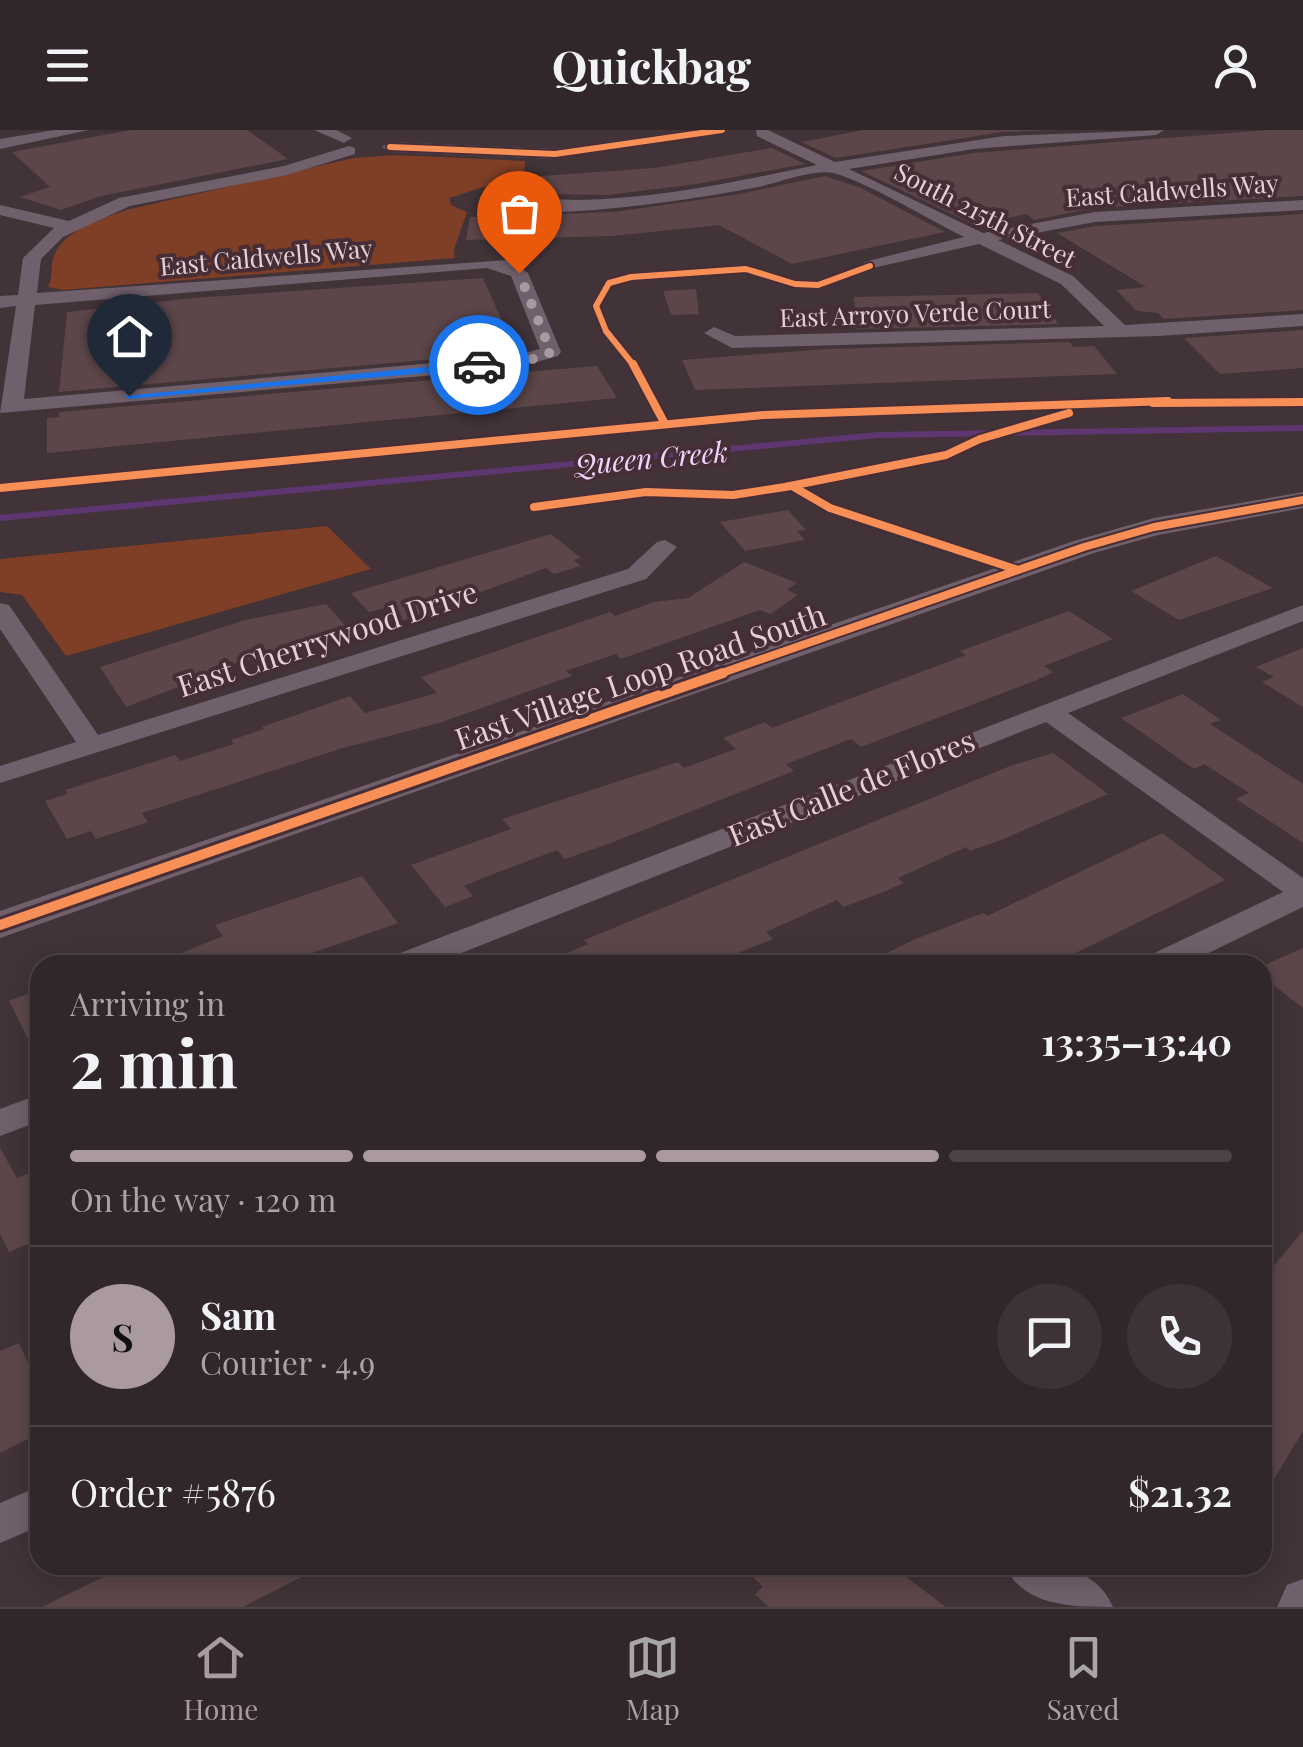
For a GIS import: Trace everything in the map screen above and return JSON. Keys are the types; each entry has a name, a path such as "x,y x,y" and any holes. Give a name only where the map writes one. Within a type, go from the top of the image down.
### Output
{"street":[{"path":"0,144 81,130"},
{"path":"322,130 366,144 488,155 566,154 743,132"},
{"path":"486,201 529,207 658,199 943,147 1156,130"},
{"name":"South 215th Street","path":"743,132 835,167 1067,280 1120,331"},
{"path":"7,407 32,258 68,226 146,197 287,170 366,144"},
{"name":"East Caldwells Way","path":"870,266 982,238 1095,217 1303,206"},
{"path":"0,210 68,226"},
{"name":"East Caldwells Way","path":"0,302 487,263 508,266 519,273 551,352 541,358 7,407"},
{"name":"East Arroyo Verde Court","path":"714,333 732,342 1120,331 1303,320"},
{"name":"East Village Loop Road South","path":"0,925 1084,547 1171,523 1303,500"},
{"name":"East Cherrywood Drive","path":"0,775 637,574 665,547"},
{"path":"0,610 92,746"},
{"name":"East Calle de Flores","path":"426,955 1303,612"},
{"path":"1046,710 1303,893 1177,955"},
{"path":"0,1123 30,1112"},
{"path":"0,1524 30,1510"},
{"path":"1041,1575 1091,1607"},
{"path":"1299,1607 1303,1600"}],"shaded area":[{"path":"396,155 525,161 523,193 484,187 449,198 451,205 467,212 454,249 455,258 63,290 48,287 59,247 75,232 106,217 354,158"},
{"path":"327,526 371,569 66,656 22,595 0,592 0,559"}],"building":[{"path":"131,130 247,130 288,159 101,196 61,210 20,197 50,187 12,152"},
{"path":"863,130 1064,130 1003,132 836,158 802,142"},
{"path":"1303,130 1303,196 1095,208 1034,220 1026,214 975,225 861,171 974,153"},
{"path":"772,148 805,164 697,184 607,195 533,194 528,177 654,168"},
{"path":"825,176 861,188 945,232 792,264 719,225 613,236 466,240 470,217 613,212 734,195"},
{"path":"1303,214 1303,310 1164,319 1158,313 1137,311 1116,290 1146,287 1057,233 1095,226"},
{"path":"483,278 516,352 59,392 67,312 193,298"},
{"path":"696,289 699,314 671,315 663,291"},
{"path":"1038,293 1058,324 856,329 854,297"},
{"path":"1303,330 1303,368 1220,374 1184,338"},
{"path":"1070,342 1073,347 1094,346 1117,374 695,390 682,360 827,349"},
{"path":"597,366 617,398 47,453 47,418 59,417 59,412"},
{"path":"788,510 806,530 797,531 805,540 745,551 720,522"},
{"path":"551,534 581,558 574,560 581,566 554,574 546,568 402,621 388,607 369,612 351,593"},
{"path":"1216,556 1273,588 1179,620 1131,591"},
{"path":"744,562 797,583 787,590 798,595 770,614 760,610 621,659 616,654 566,671 572,676 439,723 343,748 142,813 148,822 96,839 91,831 67,839 45,801 68,794 65,790 175,755 180,761 234,744 231,740 262,727 350,696 365,713 437,693 421,677 610,612 615,616 654,602 688,598"},
{"path":"326,604 352,633 254,664 250,659 183,680 186,684 126,707 100,667 245,620"},
{"path":"1069,611 1113,639 1044,666 1053,672 1037,680 861,747 851,739 786,764 794,771 608,844 565,859 557,850 493,874 464,886 473,896 445,907 411,865 511,829 502,819 678,762 684,768 736,749 723,738 765,722 772,728 966,655 960,651"},
{"path":"1303,648 1303,707 1262,682 1274,677 1256,667"},
{"path":"1183,694 1221,720 1210,724 1303,784 1303,843 1236,799 1249,793 1204,764 1194,769 1121,718"},
{"path":"1053,753 1108,794 1001,840 970,851 966,847 898,878 904,883 881,893 843,907 837,900 766,932 773,939 733,955 562,955 588,944 584,940 1010,766"},
{"path":"1162,833 1225,880 1071,955 883,955 983,913 987,916"},
{"path":"362,876 398,923 307,955 176,955 223,936 215,925"},
{"path":"1303,948 1303,1008 1272,984 1272,962"},
{"path":"30,993 30,1043 9,1001"},
{"path":"0,1148 17,1178 30,1173 30,1243 9,1252 0,1234"},
{"path":"1303,1231 1303,1431 1272,1482 1272,1268"},
{"path":"19,1343 30,1368 30,1438 0,1453 0,1351"},
{"path":"305,1575 243,1607 42,1607 105,1576"},
{"path":"750,1575 903,1575 946,1607 769,1607 755,1594 763,1587"}],"waterway":[{"name":"Queen Creek","path":"0,518 878,435 1303,428"}],"cycle path":[{"path":"390,147 555,154 722,130"},
{"path":"665,424 636,368 606,331 596,306 609,283 631,277 746,269 795,284 818,285 870,266"},
{"path":"0,488 764,415 1168,401"},
{"path":"1153,403 1303,402"},
{"path":"534,507 646,492 733,495 785,487 946,455 980,439 1069,413"},
{"path":"792,486 830,508 1018,570"},
{"path":"0,925 1084,547 1154,527 1303,500"}],"way so far":[{"path":"479,365 541,358 551,352 519,273"}],"route":[{"path":"129,396 479,365"}]}
